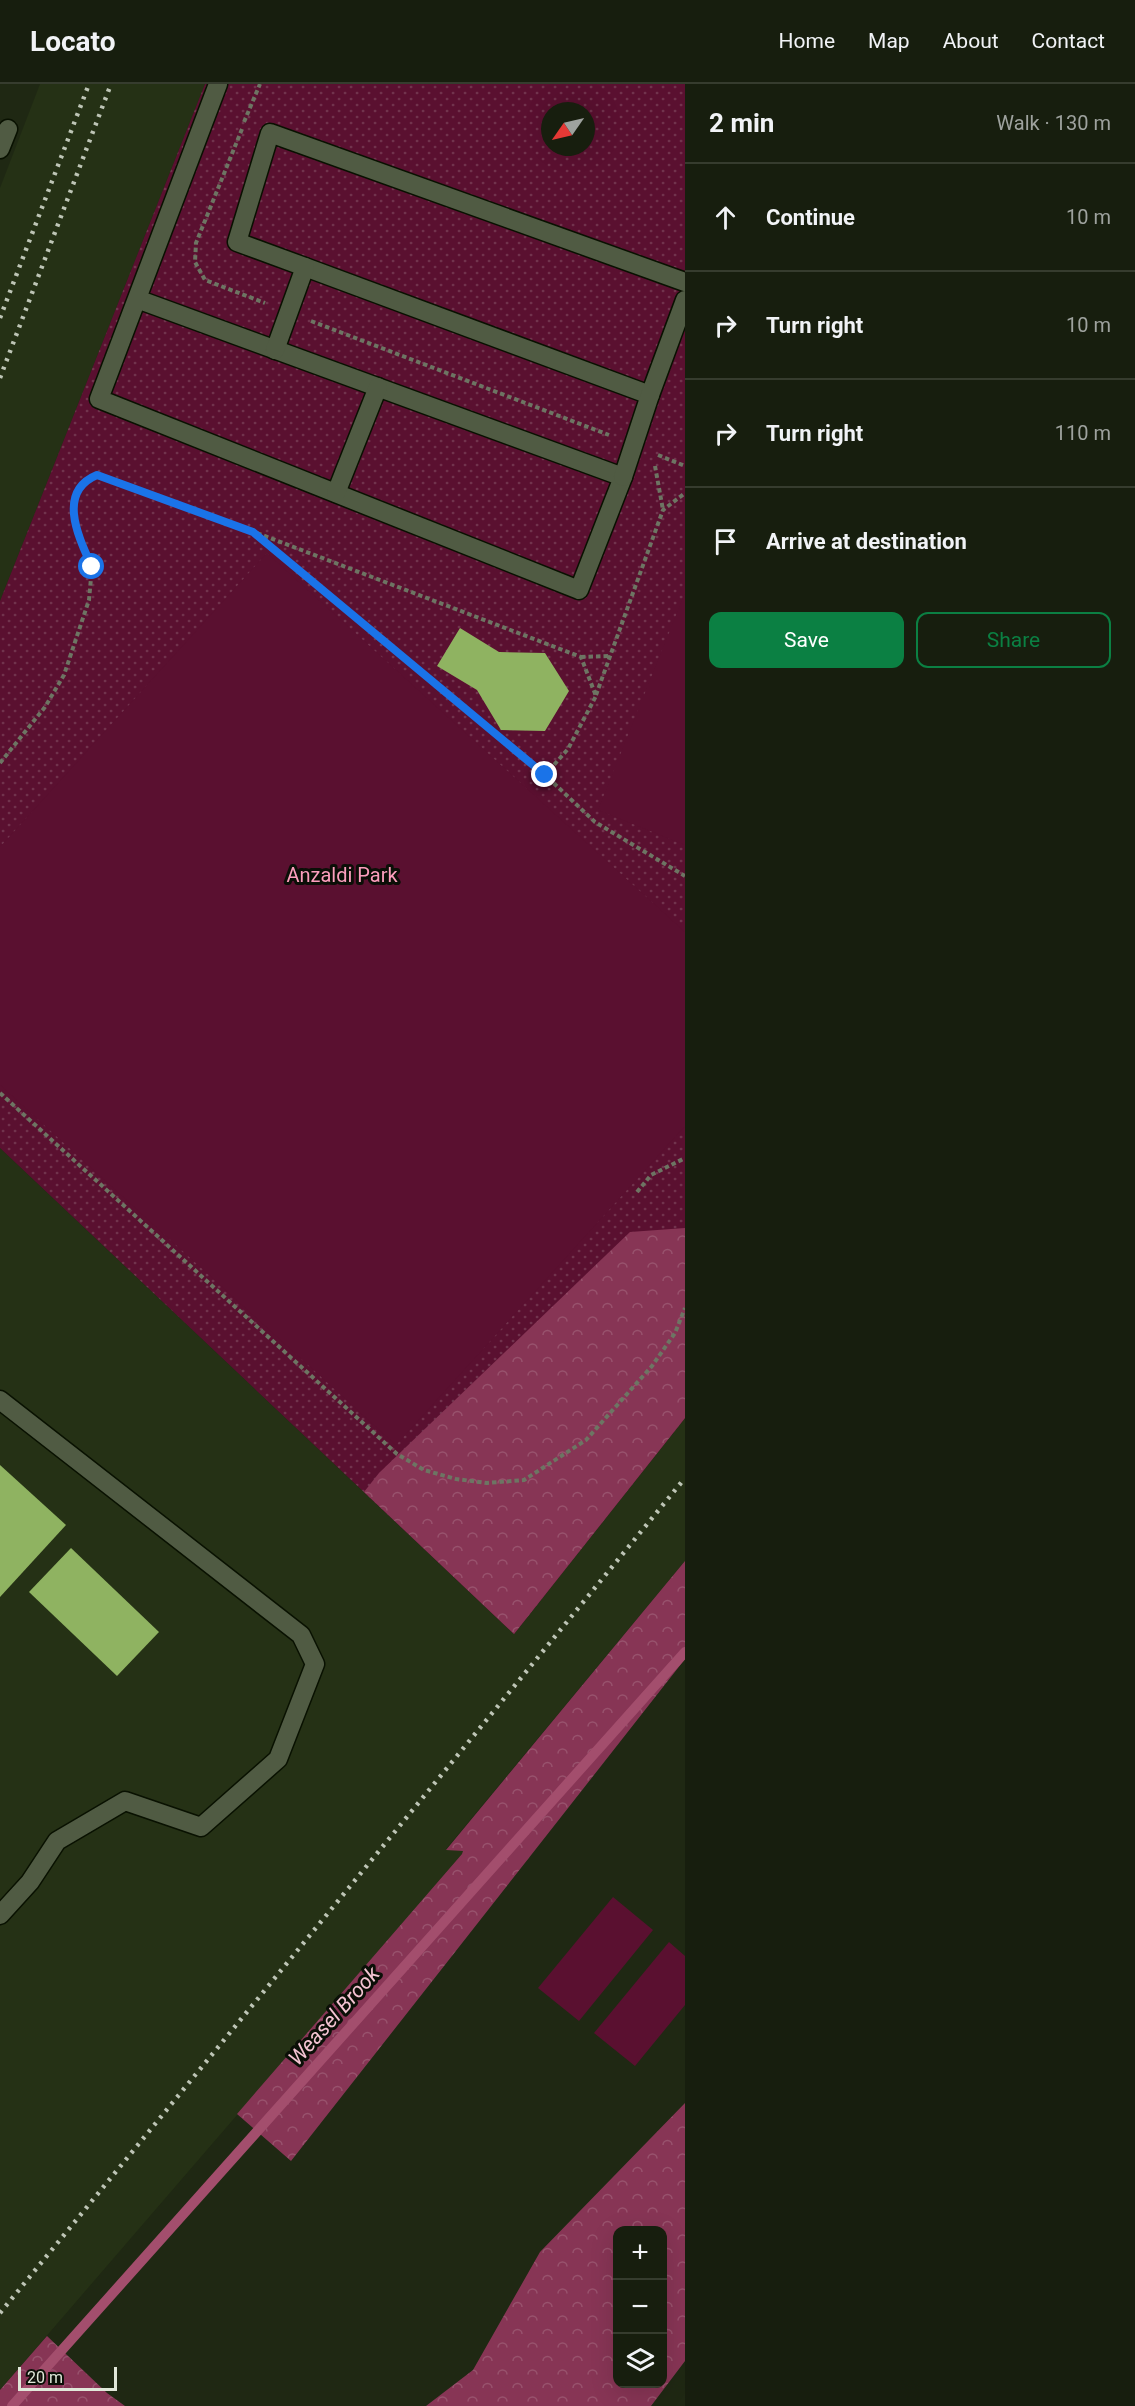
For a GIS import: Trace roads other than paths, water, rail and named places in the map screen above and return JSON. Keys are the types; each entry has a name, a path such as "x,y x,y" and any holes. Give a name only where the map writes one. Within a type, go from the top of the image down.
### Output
{"street":[{"path":"219,84 99,399 579,590 623,477 685,300"},
{"path":"0,149 8,129"},
{"path":"650,395 237,242 270,133 685,282"},
{"path":"275,350 305,267"},
{"path":"137,299 623,477"},
{"path":"336,493 378,387"},
{"path":"0,1400 301,1635 315,1664 279,1759 201,1827 125,1801 57,1841 30,1882 0,1915"}],"waterway":[{"name":"Weasel Brook","path":"12,2406 685,1652"}],"railway":[{"path":"0,318 89,84"},
{"path":"0,378 111,84"},
{"path":"0,2313 685,1478"}],"park label":[{"name":"Anzaldi Park","path":"342,875"}]}
